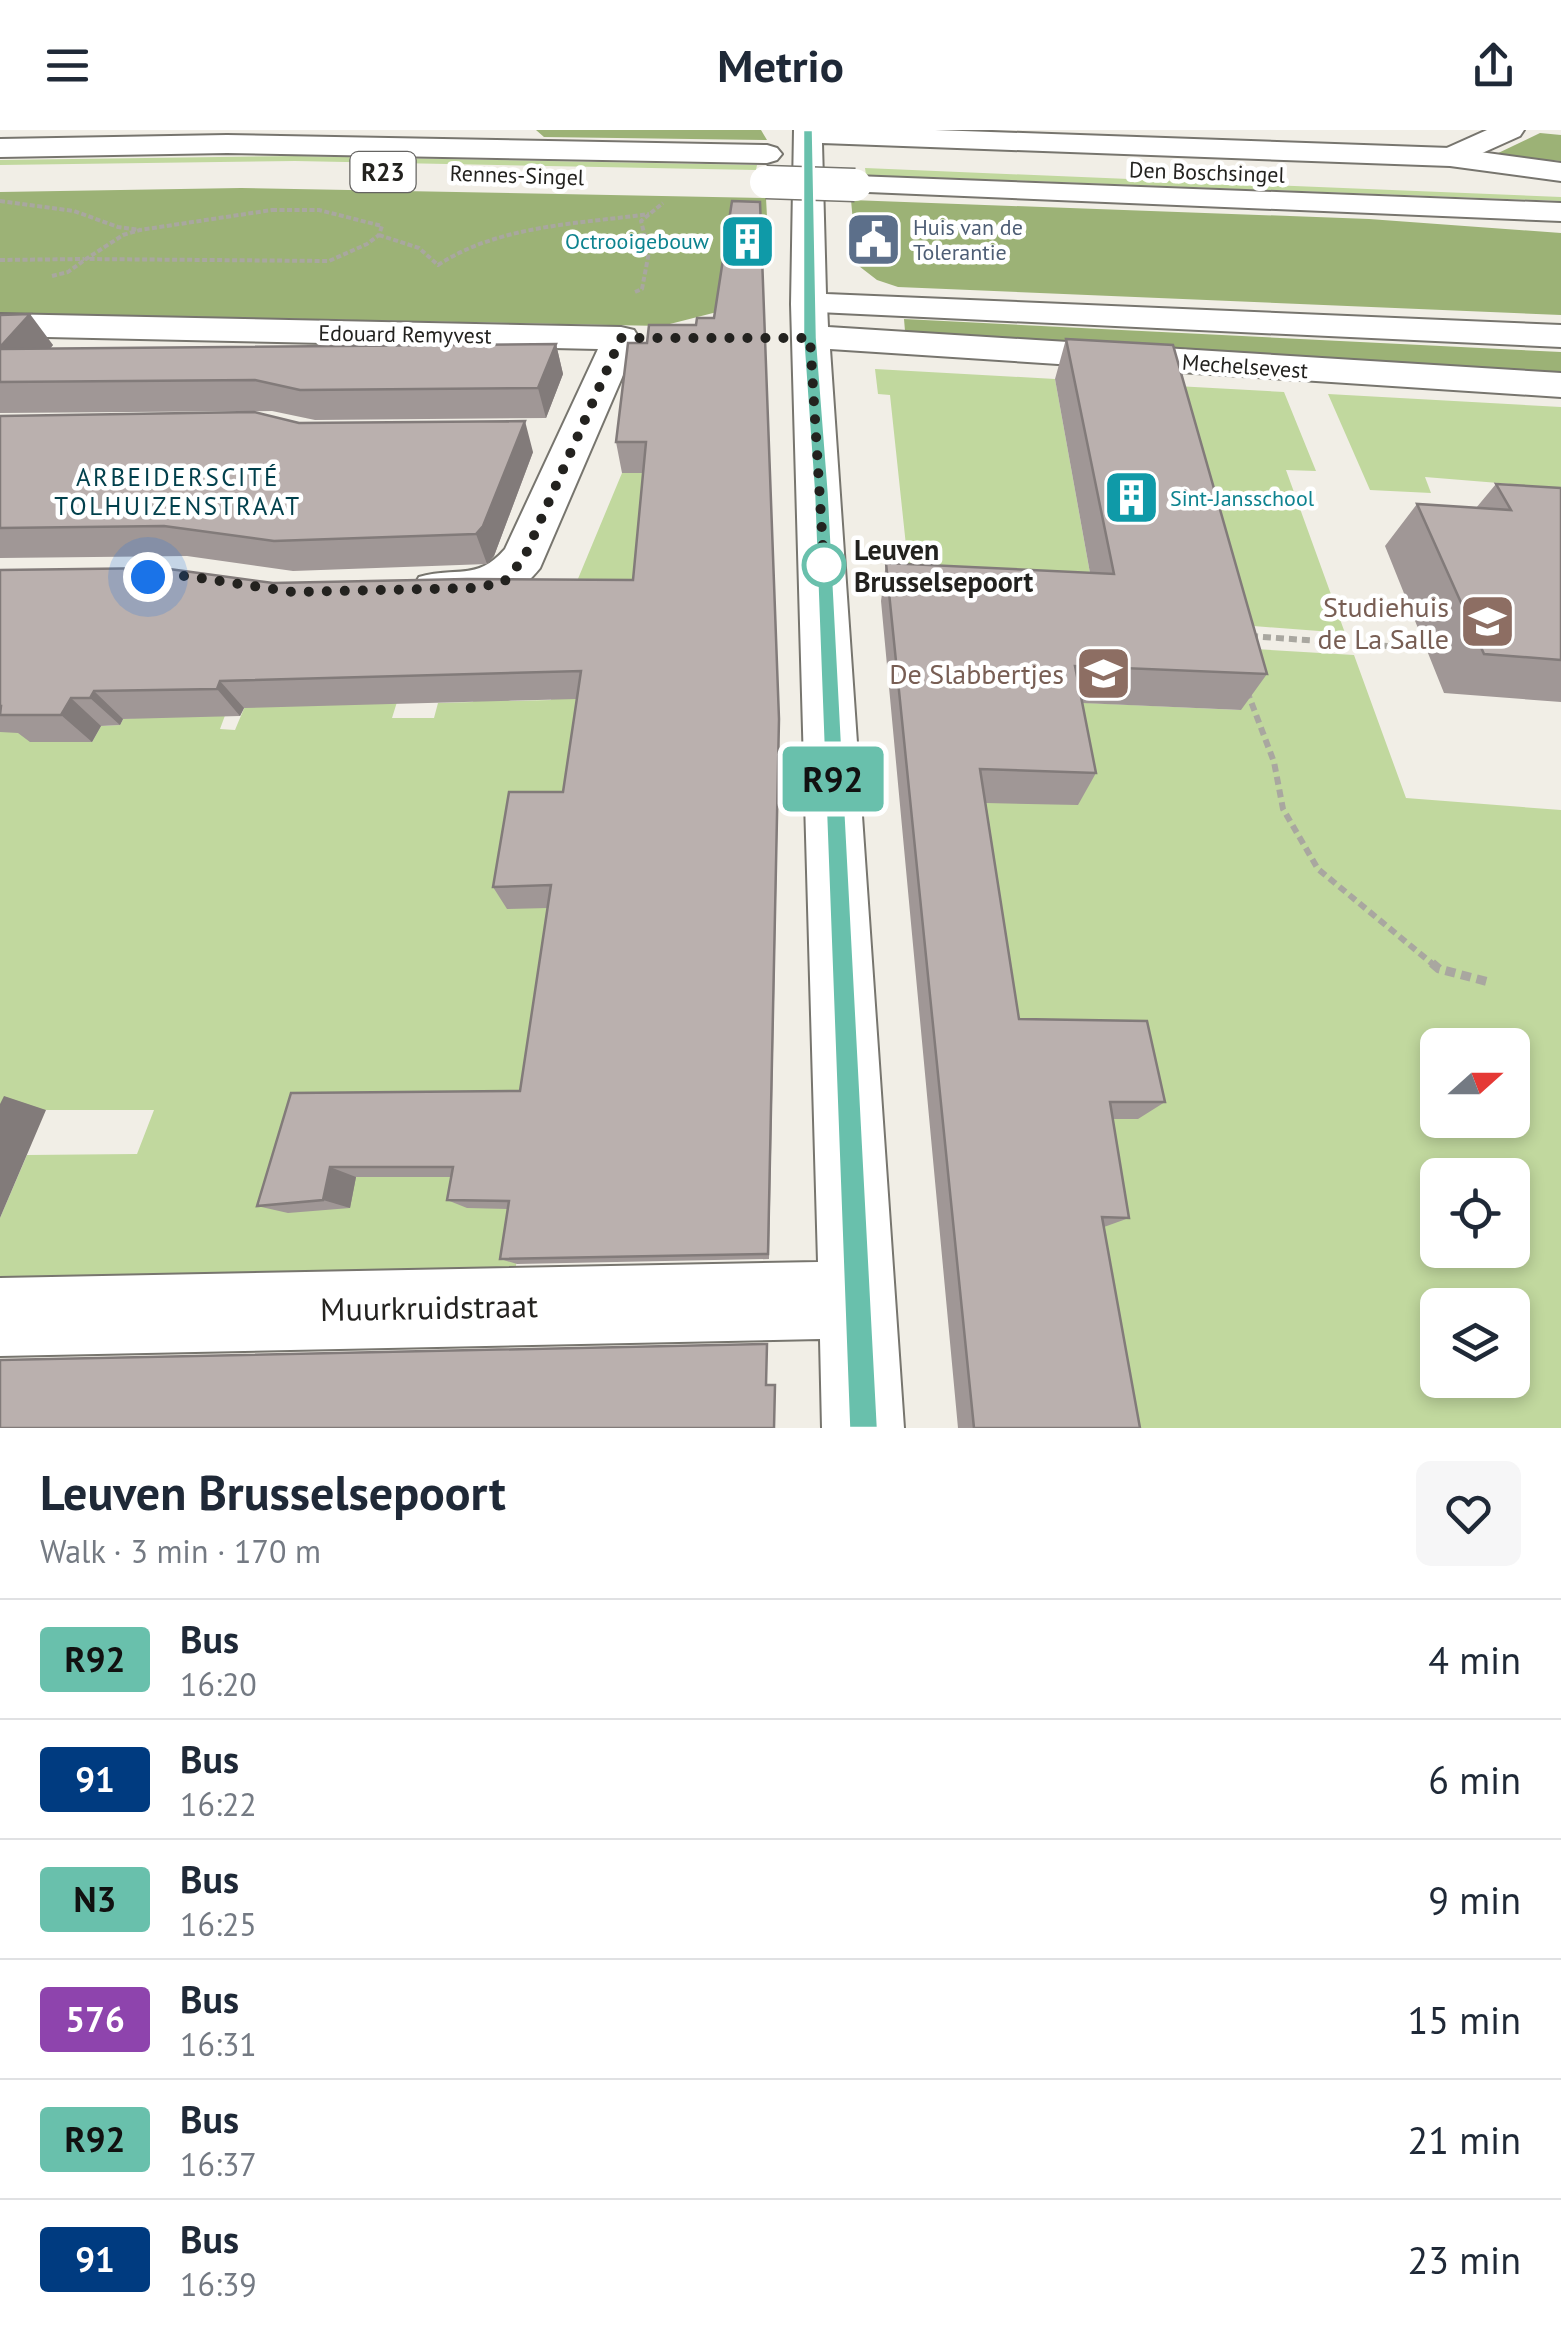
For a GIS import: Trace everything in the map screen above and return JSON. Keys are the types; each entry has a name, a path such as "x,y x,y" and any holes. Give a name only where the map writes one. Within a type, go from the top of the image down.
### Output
{"main road":[{"path":"432,146 508,130"},
{"path":"1450,157 1510,130"},
{"path":"863,1428 810,321 808,132 1450,157 1561,172"},
{"name":"Rennes-Singel","path":"0,148 432,146 854,171"},
{"name":"Rennes-Singel","path":"0,174 767,168"},
{"name":"Den Boschsingel","path":"854,171 1561,186"},
{"name":"Den Boschsingel","path":"854,171 1561,212"},
{"path":"1494,208 1561,222"},
{"path":"810,321 1561,336"},
{"name":"Mechelsevest","path":"810,321 1561,385"},
{"name":"Edouard Remyvest","path":"0,324 621,338 578,435"},
{"path":"402,590 476,588 504,582 524,558 578,435 528,436"},
{"name":"Muurkruidstraat","path":"0,1317 858,1300"}],"path":[{"path":"0,201 74,211 118,227 140,230"},
{"path":"0,260 330,262 355,253 379,235 382,226 367,219 320,210 272,210 140,230 123,235 86,259"},
{"path":"379,235 407,242 430,254 438,265 467,246 524,231 650,214"},
{"path":"1234,635 1402,647"},
{"path":"1244,684 1274,762 1284,809 1318,868 1439,969 1488,982"}],"green space":[{"path":"536,130 761,130 767,140 544,137"},
{"path":"1540,133 1561,135 1561,161 1492,156"},
{"path":"296,156 757,165 756,170 295,161 0,165 0,160"},
{"path":"865,168 1561,197 1561,201 866,175"},
{"path":"241,188 766,198 767,217 735,216 742,265 763,265 759,286 717,312 662,326 0,313 0,192"},
{"path":"851,200 1369,219 1561,233 1561,315 898,287 877,280 855,263 897,263 894,223 853,222"},
{"path":"904,319 1561,352 1561,372 905,331"},
{"path":"875,369 1055,379 1097,612 912,602 890,395 878,394"},
{"path":"1176,386 1284,392 1316,471 1286,470 1345,633 1241,625"},
{"path":"1328,394 1561,407 1561,488 1425,477 1431,493 1370,490"},
{"path":"622,473 651,473 617,867 537,1090 472,1177 525,1209 514,1278 0,1283 0,1218 27,1155 137,1154 154,1110 0,1110 0,710 16,732 92,742 101,726 120,725 123,719 227,710 220,729 235,730 245,706 397,702 392,718 434,718 438,703 473,702 477,689 511,701 551,700 565,610"},
{"path":"1222,647 1354,655 1406,798 1561,810 1561,1428 1110,1428 1002,1041 986,921 978,698 1240,710"}],"building":[{"path":"732,201 760,202 779,719 768,1254 500,1259 509,1201 447,1200 453,1167 330,1167 323,1200 257,1206 291,1093 520,1091 551,885 493,887 509,792 563,792 581,671 220,681 217,689 94,691 90,698 71,698 61,715 0,715 0,570 162,568 273,583 633,580 646,442 616,442 628,343 647,343 649,325 696,325 697,318 714,318"},
{"path":"30,314 0,347 0,315"},
{"path":"1066,339 1173,345 1267,674 1075,666 1096,773 980,769 1019,1019 1147,1021 1165,1102 1110,1102 1129,1218 1102,1217 1140,1428 974,1428 886,563 1114,574"},
{"path":"556,344 538,388 300,390 255,380 0,382 0,349"},
{"path":"254,412 299,423 525,421 483,526 476,534 274,541 164,526 0,528 0,416"},
{"path":"1496,484 1561,488 1561,660 1484,654 1417,504 1511,510"},
{"path":"767,1344 766,1385 775,1385 774,1428 0,1428 0,1360"}],"bus line":[{"name":"R92","path":"808,130 810,338 821,494 863,1428"}],"place":[{"name":"Huis van de Tolerantie","path":"874,240"},
{"name":"Octrooigebouw","path":"748,241"},
{"name":"Sint-Jansschool","path":"1131,498"},
{"name":"Leuven Brusselsepoort","path":"824,565"},
{"name":"Studiehuis de La Salle","path":"1488,622"},
{"name":"De Slabbertjes","path":"1103,673"}],"district":[{"name":"ARBEIDERSCITÉ TOLHUIZENSTRAAT","path":"178,492"}],"route":[{"path":"148,577 186,576 293,592 476,588 504,582 524,558 621,338 810,338 824,565"}]}
